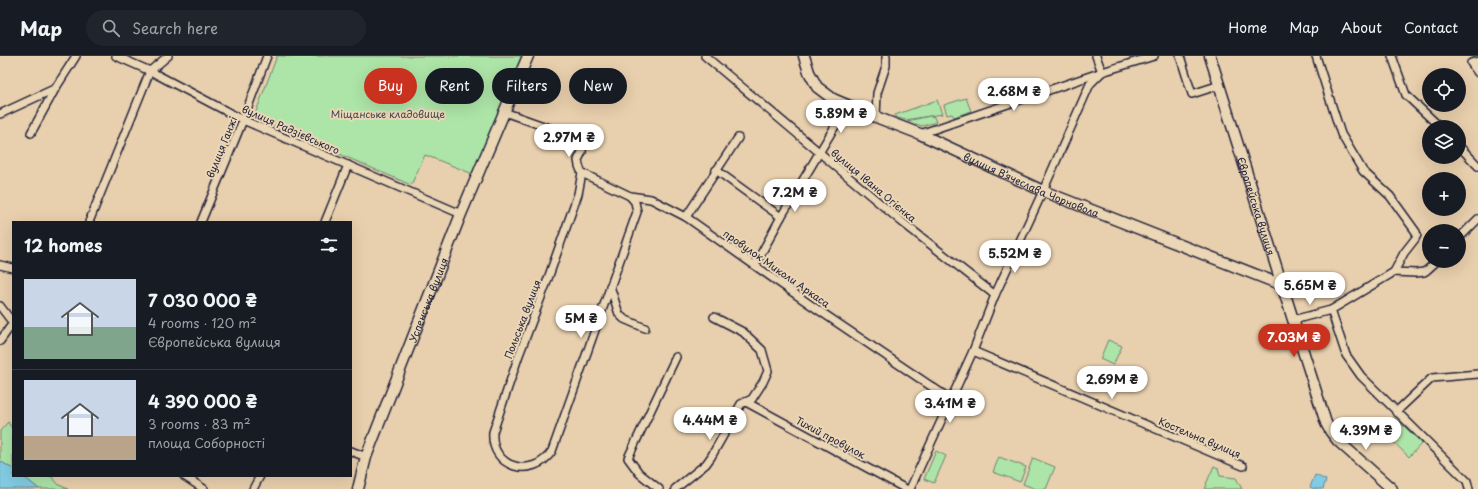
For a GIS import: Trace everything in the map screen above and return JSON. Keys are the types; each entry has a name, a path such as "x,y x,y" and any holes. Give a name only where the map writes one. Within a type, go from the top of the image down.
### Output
{"street":[{"path":"31,133 55,89 76,56"},
{"name":"вулиця Радзієвського","path":"116,56 150,71 243,120 461,214"},
{"path":"89,221 150,71 168,56"},
{"name":"вулиця Ганжі","path":"201,221 243,120 267,56"},
{"name":"Успенська вулиця","path":"358,489 366,457 461,214 528,56"},
{"name":"вулиця Івана Огієнка","path":"705,56 902,222 995,295"},
{"name":"вулиця В’ячеслава Чорновола","path":"804,56 809,72 817,88 828,96 847,106 920,134 1043,191 1282,285"},
{"path":"876,118 877,93 886,66 886,56"},
{"path":"1096,56 1102,72"},
{"path":"920,134 1102,72 1154,56"},
{"path":"1180,56 1192,94 1220,85"},
{"name":"Європейська вулиця","path":"1210,56 1326,423 1338,441 1392,489"},
{"path":"1293,320 1331,310 1394,272 1417,235 1390,196 1363,170 1346,145 1341,134 1316,56"},
{"path":"1392,56 1406,95 1433,120"},
{"path":"1478,61 1471,63 1478,73"},
{"path":"910,489 973,351 995,295 1090,84 1102,72"},
{"path":"0,114 55,89"},
{"path":"755,265 781,217 847,106"},
{"path":"504,112 583,140 582,152 578,160 582,173"},
{"path":"686,217 738,138"},
{"path":"1466,153 1478,166"},
{"path":"325,221 348,165"},
{"path":"716,170 781,217"},
{"name":"провулок Миколи Аркаса","path":"582,173 630,196 651,199 686,217 808,303 950,399"},
{"name":"Польська вулиця","path":"582,173 578,194 545,287 516,362 493,432 493,444 498,454 502,459 512,465 519,467 532,467 544,461 552,451 610,286"},
{"path":"630,196 635,202 637,212 610,286 619,314 624,319 645,328"},
{"path":"1466,231 1478,219"},
{"path":"0,265 12,268"},
{"path":"1394,272 1416,273 1424,272 1429,268"},
{"path":"0,306 12,322"},
{"path":"1331,310 1346,355 1350,362 1361,376 1396,412 1467,481 1469,489"},
{"path":"674,489 706,464 741,404 752,398 763,382 768,371 762,350 743,332 714,317"},
{"path":"0,341 12,324"},
{"name":"Костельна вулиця","path":"973,351 1243,466"},
{"path":"659,489 639,473 628,458 676,357"},
{"path":"1396,412 1432,378 1478,374"},
{"name":"Тихий провулок","path":"746,402 906,489"},
{"path":"352,451 366,457"},
{"path":"186,477 204,489"},
{"path":"253,489 259,477"}],"green space":[{"name":"Міщанське кладовище","path":"277,56 523,56 518,68 492,68 492,104 503,104 473,174 425,155 411,185 254,117"},
{"path":"966,98 971,111 954,117 952,114 947,115 944,105"},
{"path":"937,100 942,114 905,120 895,117 895,115"},
{"path":"930,116 934,117 936,122 922,126 907,121"},
{"path":"1108,340 1122,346 1113,365 1100,359"},
{"path":"1395,418 1422,443 1409,457 1382,431"},
{"path":"8,422 12,428 12,468 0,461 0,431"},
{"path":"936,451 946,456 934,483 924,479"},
{"path":"999,457 1026,467 1020,482 993,472"},
{"path":"1033,458 1055,467 1046,489 1036,489 1023,484"},
{"path":"1214,466 1218,468 1220,476 1236,478 1242,489 1205,489"},
{"path":"24,477 52,477 59,485 68,489 39,489"}],"water":[{"path":"0,461 12,468 12,477 24,477 39,489 0,489"},
{"path":"1315,475 1326,480 1323,489 1314,489 1310,487"}]}
